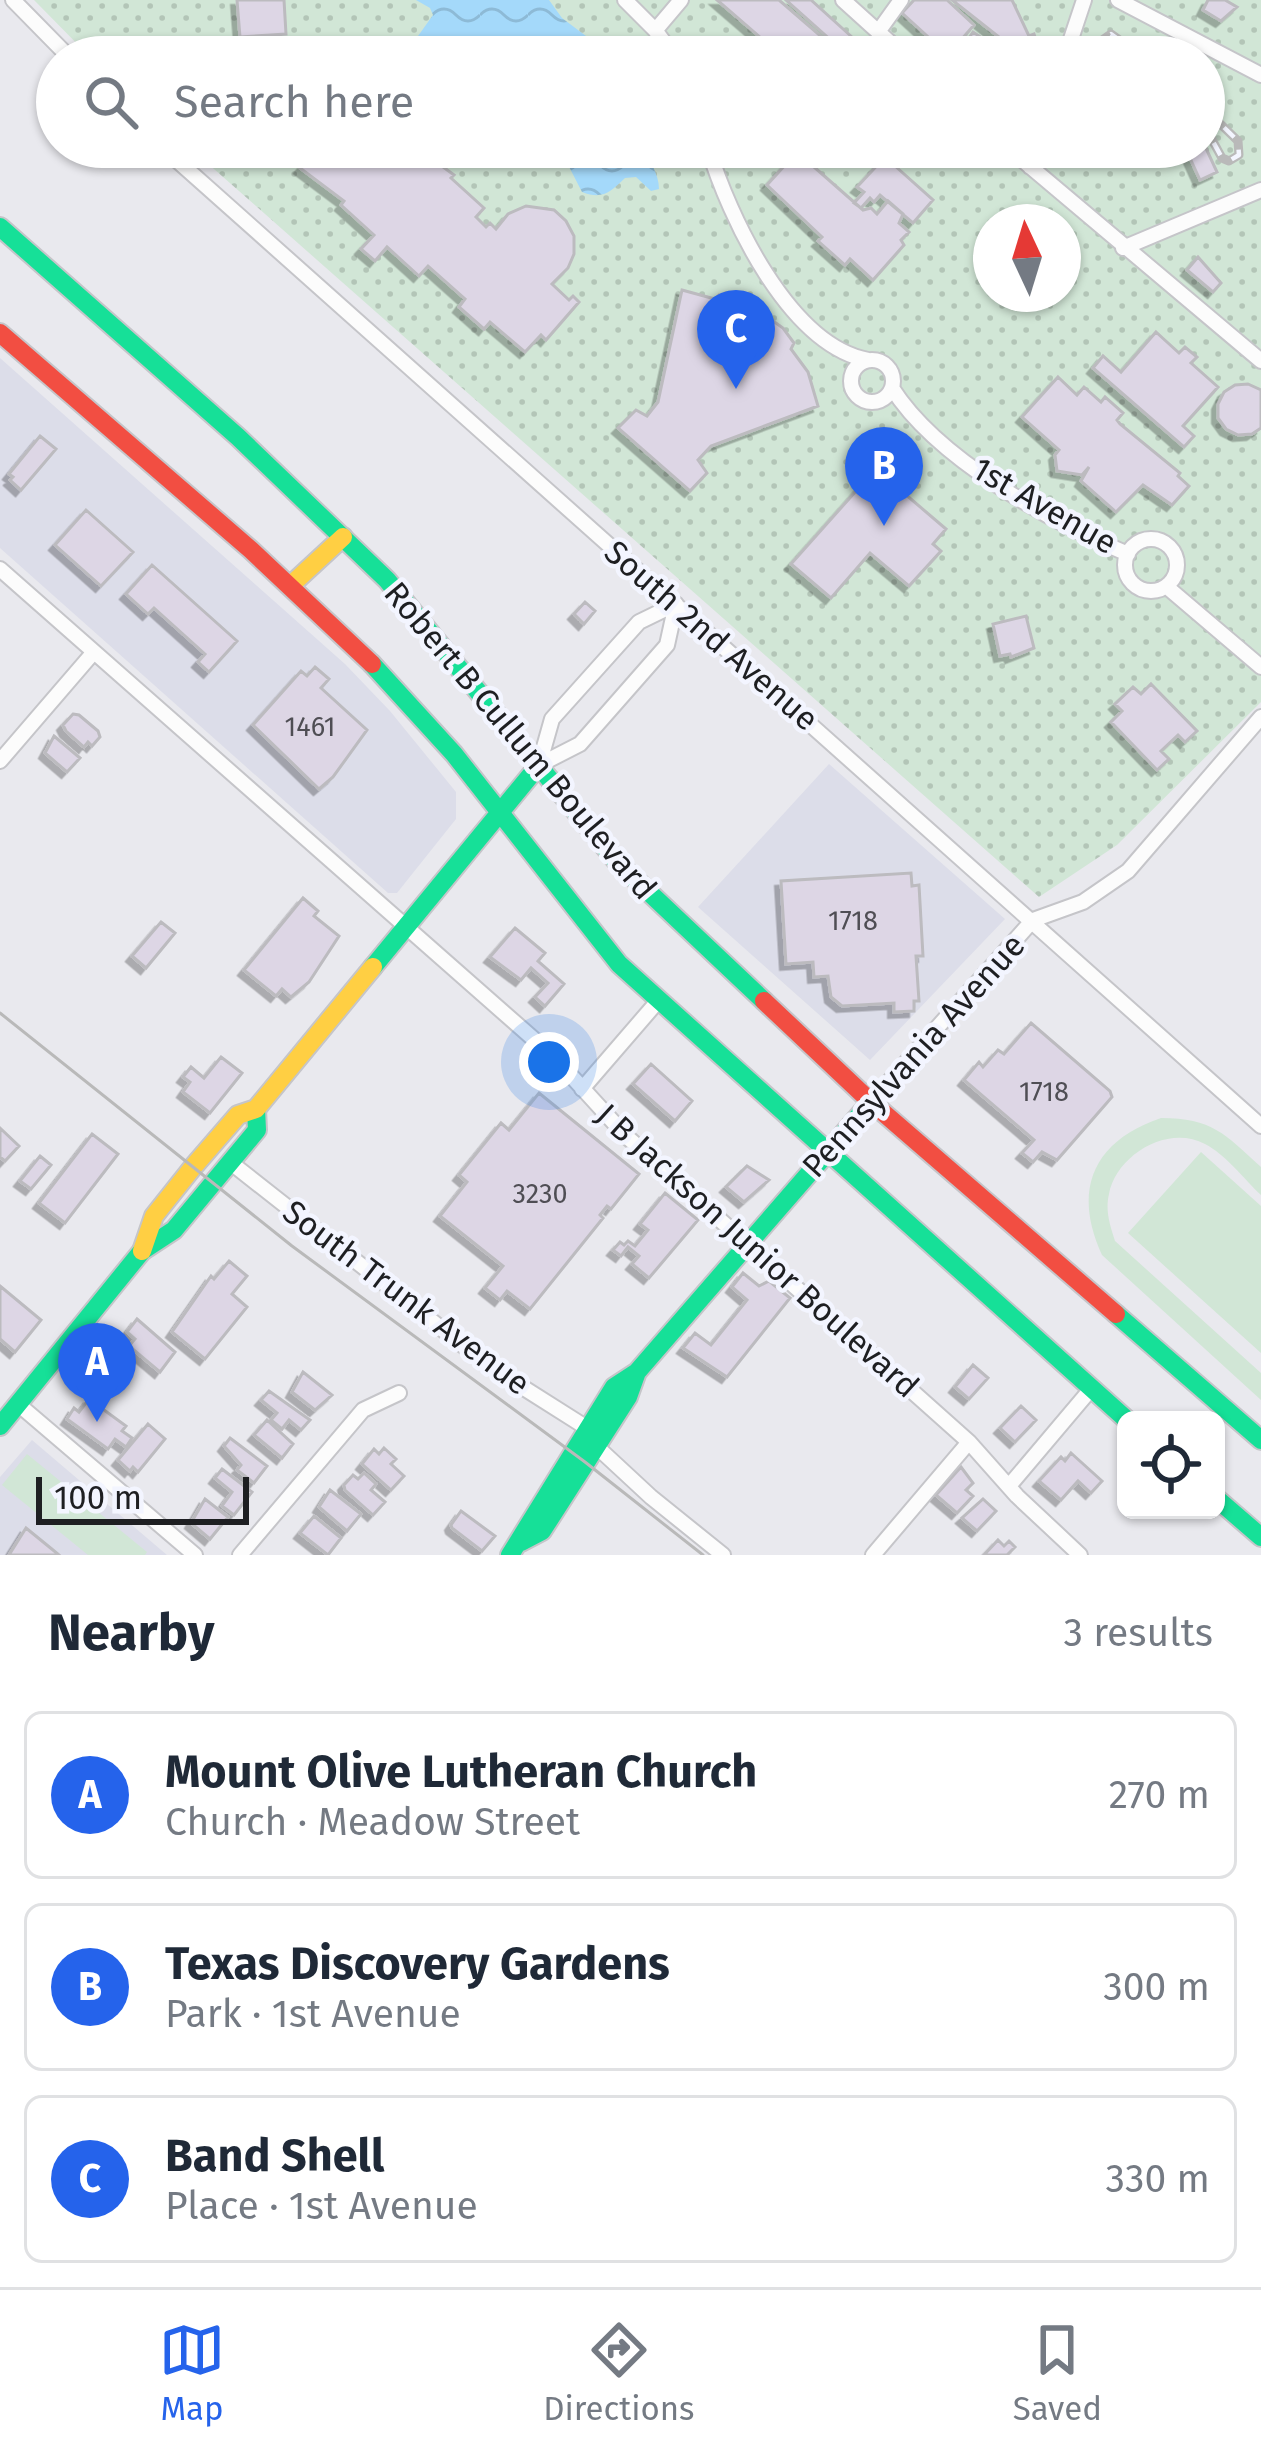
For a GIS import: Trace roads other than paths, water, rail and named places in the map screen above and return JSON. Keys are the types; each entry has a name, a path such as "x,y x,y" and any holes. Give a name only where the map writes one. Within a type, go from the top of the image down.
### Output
{"main road":[{"name":"Robert B Cullum Boulevard","path":"0,227 238,436 412,607 618,863 657,903 871,1102 1261,1440"},
{"name":"Robert B Cullum Boulevard","path":"0,333 291,585 398,689 473,777 566,906 658,1000 1117,1411"},
{"path":"291,585 343,537"},
{"path":"142,1251 154,1216 193,1167 238,1115 256,1109 539,765"},
{"name":"Pennsylvania Avenue","path":"515,1548 532,1516 591,1437 614,1387 638,1372 746,1241 871,1102"},
{"path":"0,1426 142,1251 174,1230 256,1130 256,1109"},
{"path":"1225,1506 1261,1537"}],"street":[{"path":"0,11 10,0 47,36"},
{"path":"625,0 659,36"},
{"path":"659,26 681,0"},
{"path":"842,0 882,36"},
{"path":"878,32 901,0"},
{"path":"1072,36 1084,0"},
{"path":"1118,0 1187,36"},
{"path":"1225,56 1261,75"},
{"name":"South 2nd Avenue","path":"186,168 1261,1126"},
{"path":"716,168 737,223 769,277 843,356 858,398 877,402 892,388 888,367 843,356"},
{"path":"1031,168 1261,361"},
{"path":"1123,248 1261,190"},
{"path":"850,380 856,367 868,360"},
{"name":"1st Avenue","path":"892,388 907,410 990,477 1054,518 1127,554"},
{"name":"1st Avenue","path":"877,402 907,410"},
{"path":"1148,539 1171,548 1177,572 1167,586 1150,592 1135,586 1126,571 1127,554 1148,539"},
{"name":"J B Jackson Junior Boulevard","path":"0,569 554,1057 626,1136 969,1442 1080,1555"},
{"path":"1167,586 1261,667"},
{"path":"539,765 552,719 639,622 676,604"},
{"path":"539,765 580,744 667,645 676,604"},
{"path":"0,761 93,652"},
{"name":"Pennsylvania Avenue","path":"871,1102 1034,920 1083,902 1128,871 1261,716"},
{"path":"582,1089 658,1000"},
{"name":"South Trunk Avenue","path":"230,1162 490,1366 591,1437 651,1497 724,1555"},
{"path":"1009,1486 1091,1389"},
{"path":"240,1555 363,1410 399,1393"},
{"path":"18,1404 195,1555"},
{"path":"873,1555 969,1442"},
{"path":"1255,1554 1261,1546"}],"water":[{"path":"416,0 549,0 562,18 586,36 418,36 433,15"},
{"path":"570,168 653,168 659,189 651,191 636,177 625,178 601,195 582,192"}],"tram line":[{"path":"0,1013 292,1246 703,1555"}],"railway":[{"path":"1108,36 1114,36"},
{"path":"1225,128 1238,141 1239,155 1225,159"}],"place":[{"name":"Band Shell","path":"736,389"},
{"name":"Texas Discovery Gardens","path":"884,526"},
{"name":"Mount Olive Lutheran Church","path":"97,1422"}]}
